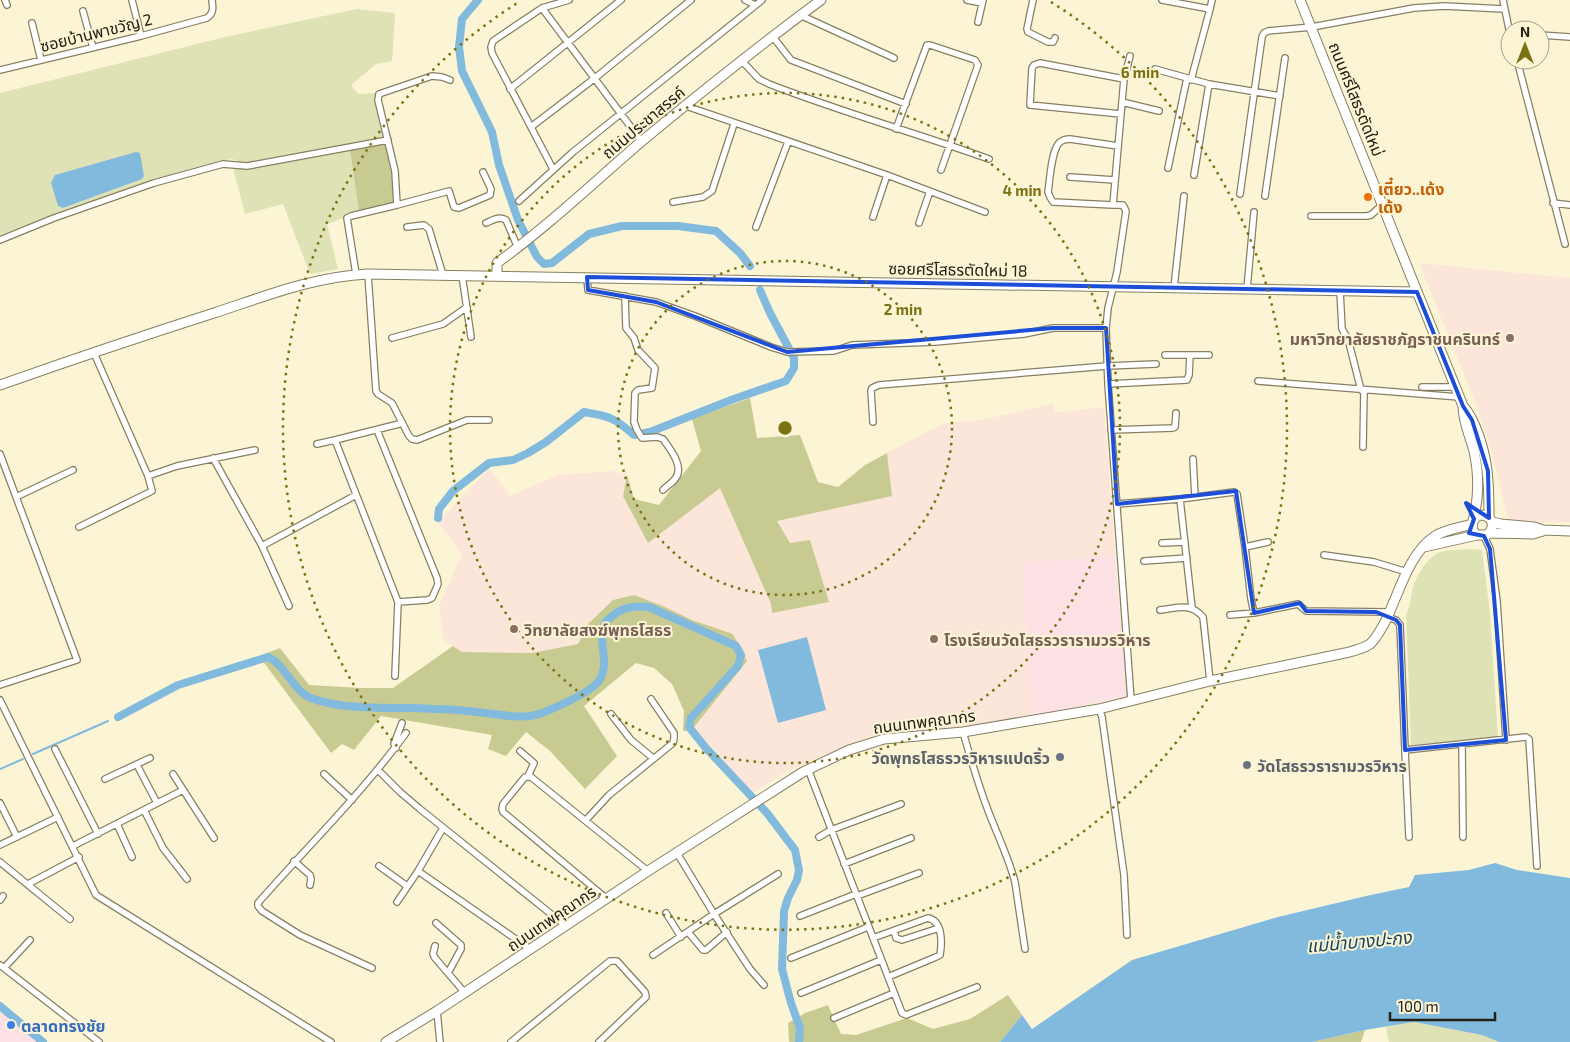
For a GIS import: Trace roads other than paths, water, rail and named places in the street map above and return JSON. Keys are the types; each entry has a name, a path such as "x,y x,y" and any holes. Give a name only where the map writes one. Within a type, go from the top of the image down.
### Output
{"street":[{"path":"132,0 141,36"},
{"name":"ซอยบ้านพาขวัญ 2","path":"0,70 207,18 212,15 212,0"},
{"path":"553,169 510,89 492,53 491,47 493,41 542,8 569,0"},
{"path":"510,89 621,0"},
{"path":"531,127 691,0"},
{"path":"745,0 755,5"},
{"path":"519,200 553,169 621,113 762,0"},
{"name":"ถนนประชาสรรค์","path":"498,276 497,263 520,247 686,106 821,0"},
{"path":"967,0 982,2 978,22"},
{"path":"1033,0 1028,32 1051,43 1055,38"},
{"path":"1162,0 1210,9"},
{"path":"1168,168 1189,79 1212,0"},
{"name":"ถนนศรีโสธรตัดใหม่","path":"1300,0 1461,401 1463,416 1474,451 1477,473 1477,494 1472,522"},
{"path":"1503,0 1507,20"},
{"path":"1240,194 1264,33 1312,27 1414,8 1444,6 1504,9"},
{"path":"542,8 642,142"},
{"path":"83,11 93,48"},
{"path":"800,15 894,58"},
{"path":"32,23 41,60"},
{"path":"1550,36 1570,37"},
{"path":"773,37 791,60 906,104"},
{"path":"896,129 927,45 930,44 975,60 978,65 941,170"},
{"path":"1113,204 1124,79 1130,56"},
{"path":"1265,196 1285,58"},
{"path":"742,61 759,79 769,84 896,129 951,145 989,159"},
{"path":"1121,114 1030,105 1032,68 1040,63 1124,79"},
{"path":"1155,69 1209,84 1280,96"},
{"path":"1520,70 1565,244"},
{"path":"397,204 395,171 378,100 379,94 432,76 450,80"},
{"path":"1194,175 1209,84"},
{"path":"1122,102 1159,111"},
{"path":"686,106 887,175 986,212"},
{"path":"673,202 703,197 712,190 734,124"},
{"path":"1118,146 1070,139 1058,143 1054,151 1048,192 1054,202 1113,204 1123,206 1126,211 1106,328 1111,430 1131,700"},
{"path":"0,240 54,218 154,183 223,164 247,166 388,140"},
{"path":"756,227 788,142"},
{"path":"356,274 347,218 450,191 454,206 459,208 490,195 491,189 482,172"},
{"path":"874,217 887,175"},
{"path":"1070,177 1115,180"},
{"path":"919,223 930,191"},
{"path":"1174,288 1184,196"},
{"path":"1554,203 1570,205"},
{"path":"1311,216 1367,216 1382,205"},
{"path":"1247,289 1254,212"},
{"path":"486,223 496,218 506,220 520,247"},
{"path":"407,227 424,225 429,229 443,274"},
{"name":"ซอยศรีโสธรตัดใหม่ 18","path":"0,385 292,287 313,281 356,274 587,276 1417,292"},
{"path":"368,274 376,391 392,403 409,436 417,440 468,420 489,420"},
{"path":"462,275 471,337"},
{"path":"587,276 588,290 656,302 787,352 834,350 852,345 935,342 1024,334 1053,328 1106,328"},
{"path":"1340,291 1342,329 1348,339 1363,390 1363,447"},
{"path":"625,296 626,328 634,338 638,350 655,368 652,388 638,390 635,393 634,422 638,433 644,438 657,437 663,439 676,459 678,470 676,478 663,490"},
{"path":"392,338 443,324 467,307"},
{"path":"79,527 151,493 152,490 148,476 94,353"},
{"path":"1165,355 1209,355"},
{"path":"1108,384 1185,381 1189,378 1190,355"},
{"path":"874,422 871,391 872,388 879,385 1107,366 1156,364"},
{"path":"1258,381 1461,401"},
{"path":"1422,387 1456,387"},
{"name":"ถนนศรีโสธรตัดใหม่","path":"1461,401 1470,413 1484,454 1488,471 1491,520"},
{"path":"1111,430 1173,428 1175,427 1176,413"},
{"path":"317,444 399,424"},
{"path":"377,430 438,584 432,598 398,602"},
{"path":"335,440 398,602 395,676"},
{"path":"148,476 177,466 255,450"},
{"path":"0,454 77,660 0,685"},
{"path":"213,458 262,546 289,606"},
{"path":"1193,459 1195,497"},
{"path":"16,496 73,470"},
{"path":"1117,504 1180,499 1231,492 1237,494 1254,613"},
{"path":"262,546 356,495"},
{"path":"1180,499 1192,608"},
{"path":"1506,740 1497,602 1490,548 1484,535 1472,530 1472,522 1478,515 1486,515 1491,520 1501,524 1543,530 1570,531"},
{"path":"1484,535 1493,526 1491,520"},
{"name":"ถนนเทพคุณากร","path":"386,1042 465,993 648,871 808,769 849,750 884,739 963,732 1099,709 1210,681 1345,654 1360,649 1370,644 1377,635 1407,572 1424,547 1435,537 1472,522"},
{"path":"1424,547 1484,535 1534,534 1543,530"},
{"path":"1162,543 1185,542"},
{"path":"1245,546 1268,542"},
{"path":"1324,555 1374,562 1407,572"},
{"path":"1144,561 1187,558"},
{"path":"1230,615 1254,613 1298,604 1306,611 1388,614 1396,620 1400,625 1409,837"},
{"path":"1160,610 1189,606 1198,611 1203,617 1210,681"},
{"path":"586,820 605,799 673,742 674,733 651,699"},
{"path":"0,700 96,894 101,899 330,1042"},
{"path":"1099,709 1102,717 1113,807 1122,860 1127,935"},
{"path":"611,714 631,740 653,758"},
{"path":"396,748 394,744 402,723"},
{"path":"963,732 1015,882 1024,949"},
{"path":"372,968 300,936 258,908 258,902 352,800 396,748 406,733"},
{"path":"1405,750 1526,737 1529,739 1537,866"},
{"path":"1462,744 1464,837"},
{"path":"55,749 98,834"},
{"path":"520,750 534,763 528,776 525,776 503,804 503,812 607,899"},
{"path":"105,779 150,758"},
{"path":"137,764 157,804"},
{"path":"808,769 902,1013 906,1015 978,987"},
{"path":"378,770 400,792 566,926"},
{"path":"173,774 214,838"},
{"path":"324,774 352,800"},
{"path":"528,776 586,820 648,871"},
{"path":"73,846 183,790"},
{"path":"0,803 17,837"},
{"path":"819,837 831,830 901,804"},
{"path":"144,810 163,848 187,879"},
{"path":"0,845 58,817"},
{"path":"117,824 132,857"},
{"path":"397,902 444,828"},
{"path":"844,864 912,838"},
{"path":"677,853 750,969 764,984"},
{"path":"28,884 79,857"},
{"path":"294,861 310,875 310,885"},
{"path":"0,862 70,919"},
{"path":"379,866 407,886"},
{"path":"418,871 530,950"},
{"path":"800,916 919,872"},
{"path":"653,955 778,874"},
{"path":"666,913 681,937"},
{"path":"873,938 928,918 933,919 939,928 940,955 888,977"},
{"path":"436,923 461,945 461,949 448,973"},
{"path":"791,958 868,927"},
{"path":"894,931 896,938 902,940 939,928"},
{"path":"688,932 703,950 706,950 727,932"},
{"path":"30,940 2,966 99,1042"},
{"path":"435,946 433,954 465,993"},
{"path":"801,993 881,960"},
{"path":"511,1042 610,961 617,961 645,992 646,997 599,1042"},
{"path":"834,1018 894,994"},
{"path":"437,1011 440,1042"}],"water":[{"path":"136,152 140,153 144,176 142,179 63,208 58,206 51,183 55,175"},
{"path":"807,637 826,710 778,723 758,650"},
{"name":"แม่น้ำบางปะกง","path":"1495,863 1517,870 1570,878 1570,1042 1499,1042 1482,1035 1414,1022 1365,1030 1312,1042 1000,1042 1022,1015 1032,1029 1132,960 1278,917 1409,887 1415,875 1469,870"}],"waterway":[{"path":"478,0 462,19 459,47 462,71 492,132 499,165 518,220 537,257 544,264 552,263 589,234 622,226 678,226 716,231 740,253 750,266"},
{"path":"438,518 439,509 453,491 489,463 513,460 528,453 546,442 584,412 611,419 634,435 650,432 731,400 786,381 794,368 794,358 760,290"},
{"path":"118,717 178,685 268,657 274,660 305,694 325,702 356,707 448,709 514,716 535,715 572,700 598,682 604,668 602,637 605,623 616,613 632,607 649,607 736,646 741,655 738,666 691,718 689,727 705,747 767,813 795,850 799,870 797,880 784,911 782,969 800,1028 799,1042"},
{"path":"33,754 108,721"},
{"path":"0,769 23,759"},
{"path":"0,1006 43,1042"}],"place":[{"name":"เตี๋ยว..เด้ง เด้ง","path":"1368,197"},
{"name":"มหาวิทยาลัยราชภัฏราชนครินทร์","path":"1510,338"},
{"name":"วิทยาลัยสงฆ์พุทธโสธร","path":"514,629"},
{"name":"โรงเรียนวัดโสธรวรารามวรวิหาร","path":"934,639"},
{"name":"วัดพุทธโสธรวรวิหารแปดริ้ว","path":"1060,757"},
{"name":"วัดโสธรวรารามวรวิหาร","path":"1247,765"},
{"name":"ตลาดทรงชัย","path":"11,1025"}]}
